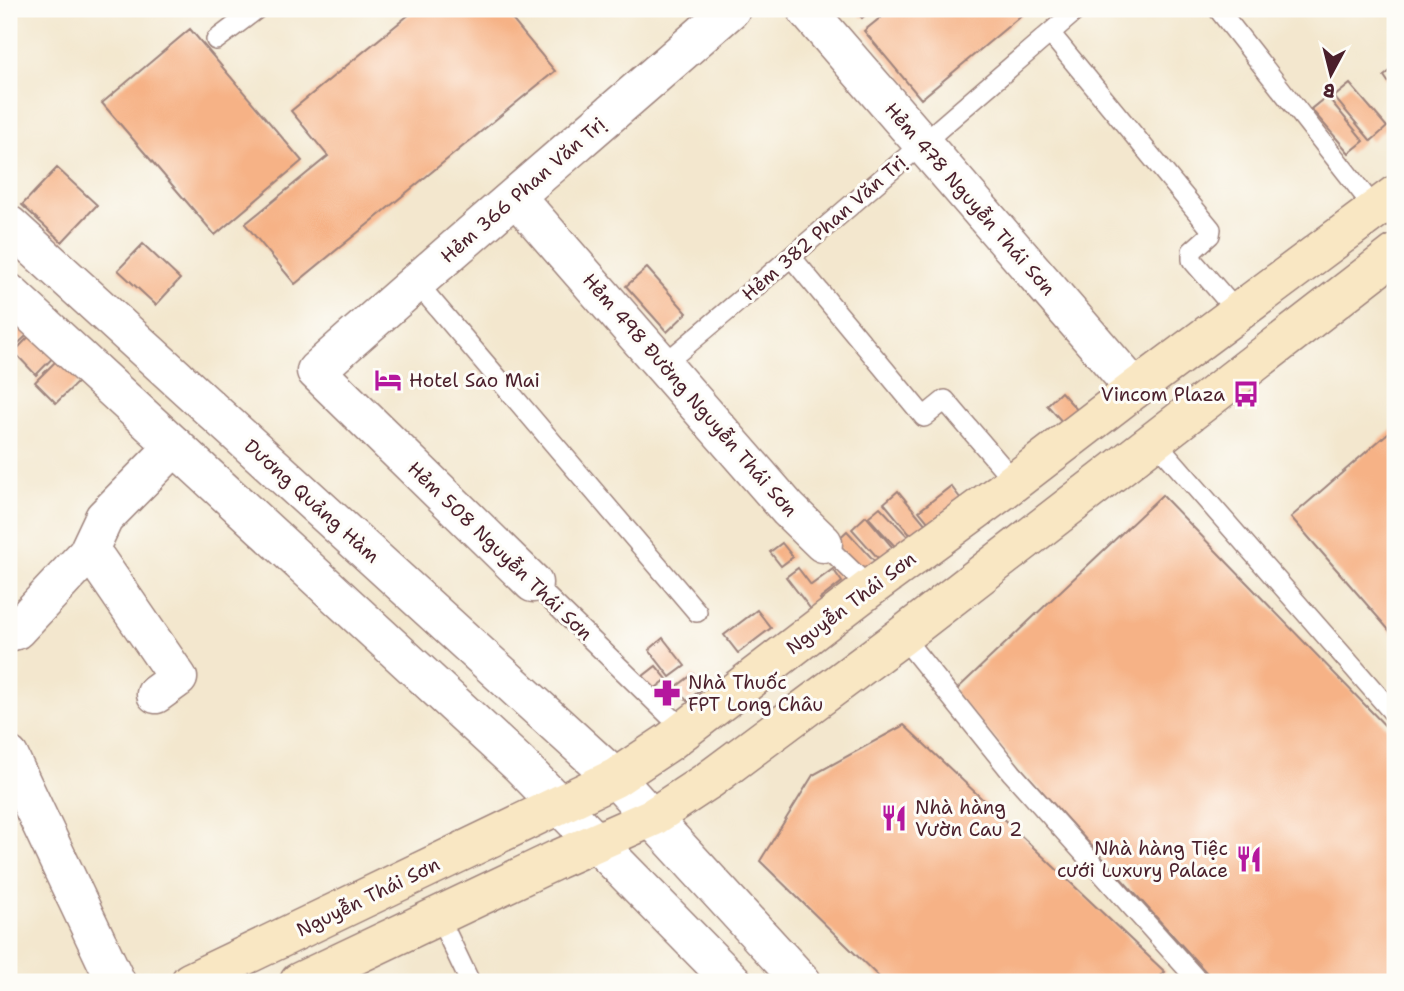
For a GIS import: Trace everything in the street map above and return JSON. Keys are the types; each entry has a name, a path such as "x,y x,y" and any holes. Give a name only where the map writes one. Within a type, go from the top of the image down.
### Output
{"main road":[{"name":"Nguyễn Thái Sơn","path":"190,982 615,778 684,730 1386,202"},
{"path":"299,982 653,817 709,780 902,636 1395,254"}],"street":[{"name":"Hẻm 366 Phan Văn Trị","path":"316,371 731,9"},
{"name":"Hẻm 478 Nguyễn Thái Sơn","path":"806,9 1135,389"},
{"name":"Hẻm 498 Đường Nguyễn Thái Sơn","path":"516,197 788,509 823,543"},
{"name":"Dương Quảng Hàm","path":"9,225 615,778 653,817"},
{"path":"9,293 561,805 733,982"},
{"name":"Hẻm 508 Nguyễn Thái Sơn","path":"316,371 533,583"},
{"path":"9,632 16,630 87,554 104,518 175,446"},
{"path":"87,554 97,560 178,678 156,695"},
{"path":"9,756 116,982"},
{"path":"653,817 802,982"}],"lane":[{"path":"216,40 257,9"},
{"name":"Hẻm 382 Phan Văn Trị","path":"664,364 792,258 1078,9"},
{"path":"1218,9 1386,202"},
{"path":"1050,33 1211,229 1210,235 1192,251 1192,260 1238,313"},
{"path":"792,258 925,417 945,400 1014,481"},
{"path":"416,282 697,612"},
{"path":"1155,441 1395,715"},
{"name":"Hẻm 498 Đường Nguyễn Thái Sơn","path":"823,543 870,588"},
{"name":"Hẻm 508 Nguyễn Thái Sơn","path":"533,583 684,730"},
{"path":"902,636 1012,774 1199,982"},
{"path":"438,915 470,982"}],"building":[{"path":"416,9 508,9 505,11 555,71 295,284 245,224 328,156 291,111"},
{"path":"854,9 872,9 862,18"},
{"path":"891,9 1029,9 921,99 864,31"},
{"path":"190,29 302,161 215,235 102,103"},
{"path":"1395,67 1395,83 1391,86 1384,76"},
{"path":"1350,84 1387,127 1371,141 1334,97"},
{"path":"1327,96 1364,141 1349,153 1311,109"},
{"path":"57,168 97,205 62,242 22,205"},
{"path":"143,244 180,279 156,305 118,270"},
{"path":"647,268 687,313 667,332 626,286"},
{"path":"9,295 41,322 9,352"},
{"path":"45,320 68,342 36,375 14,352"},
{"path":"72,345 78,382 56,403 35,382"},
{"path":"1061,392 1080,413 1066,426 1047,405"},
{"path":"1395,427 1395,637 1291,517"},
{"path":"951,486 964,503 933,528 919,511"},
{"path":"898,491 931,531 917,543 884,503"},
{"name":"Nhà hàng Tiệc cưới Luxury Palace","path":"1162,495 1395,736 1395,982 1215,982 953,693"},
{"path":"880,507 915,544 903,555 868,517"},
{"path":"866,516 899,555 885,566 852,529"},
{"path":"847,531 880,567 867,579 834,543"},
{"path":"782,543 793,557 781,566 770,552"},
{"path":"798,568 811,585 833,569 842,582 820,599 831,613 820,621 786,577"},
{"path":"757,610 771,628 738,653 724,635"},
{"path":"663,638 685,666 670,677 649,650"},
{"path":"656,666 667,679 648,694 638,680"},
{"path":"693,674 703,688 687,701 676,687"},
{"name":"Nhà hàng Vườn Cau 2","path":"904,725 1165,972 1152,982 884,982 760,861 813,775"}],"place":[{"name":"Hotel Sao Mai","path":"388,380"},
{"name":"Vincom Plaza","path":"1246,394"},
{"name":"Nhà Thuốc FPT Long Châu","path":"667,693"},
{"name":"Nhà hàng Vườn Cau 2","path":"894,818"},
{"name":"Nhà hàng Tiệc cưới Luxury Palace","path":"1249,859"}]}
